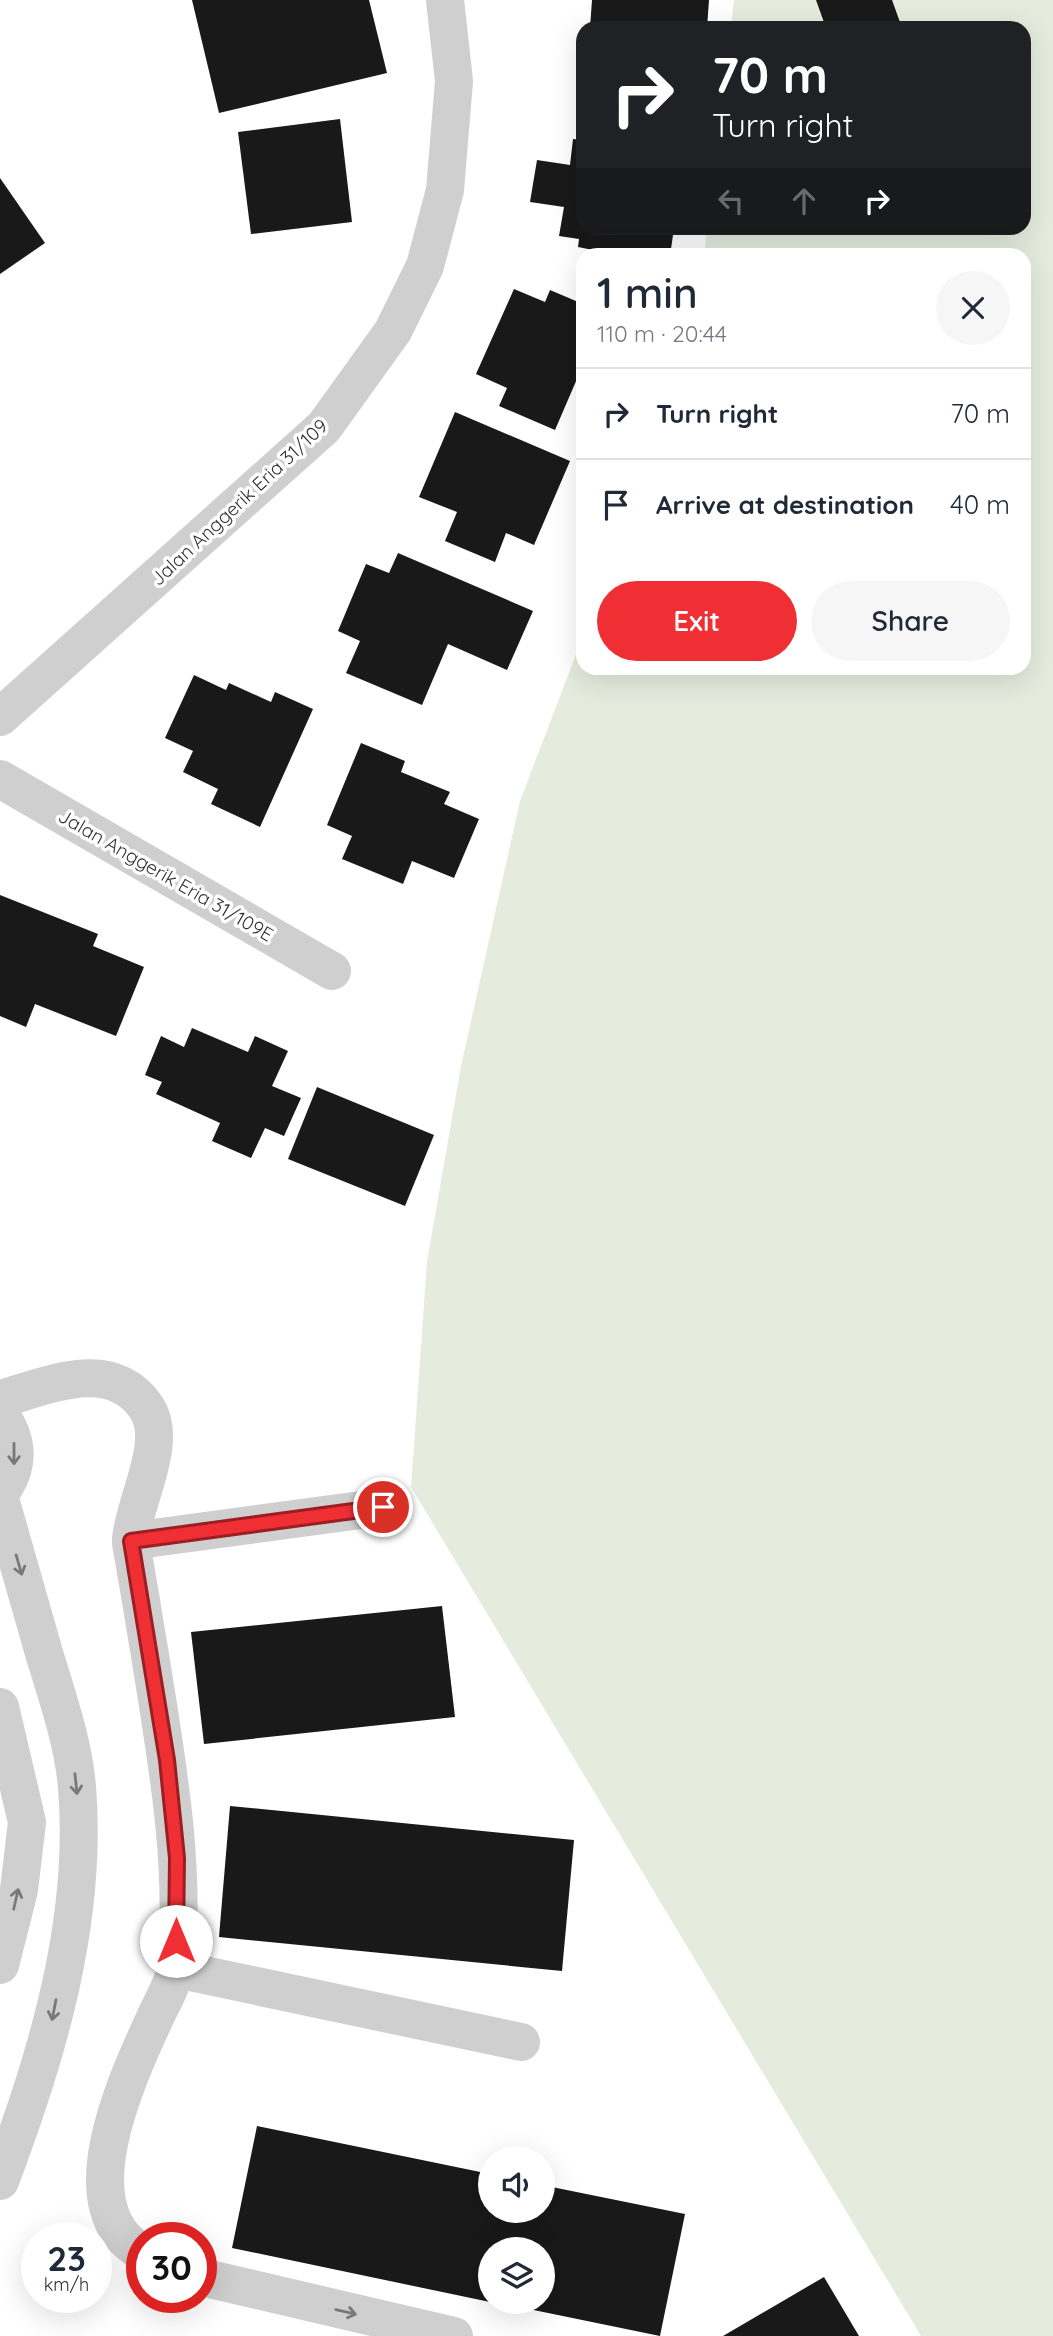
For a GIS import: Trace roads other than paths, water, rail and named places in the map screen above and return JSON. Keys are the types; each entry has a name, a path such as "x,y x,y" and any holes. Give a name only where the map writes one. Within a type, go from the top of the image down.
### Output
{"street":[{"name":"Jalan Anggerik Eria 31/109","path":"0,717 324,427 393,331 425,266 445,190 454,81 445,0"},
{"name":"Jalan Anggerik Eria 31/109E","path":"0,779 332,971"},
{"path":"0,1399 74,1378 99,1377 124,1386 147,1407 155,1436 131,1541 167,1760 176,1846 176,1969 127,2080 108,2143 105,2189 112,2222 126,2236"},
{"path":"0,1415 10,1429 16,1446 9,1481 0,1493"},
{"path":"0,1499 65,1721 77,1786 79,1867 52,2020 33,2089 0,2181"},
{"path":"131,1541 383,1507"},
{"path":"0,1707 27,1822 19,1890 0,1965"},
{"path":"176,1969 521,2042"},
{"path":"217,2281 454,2336"},
{"path":"280,2297 327,2336"}]}
